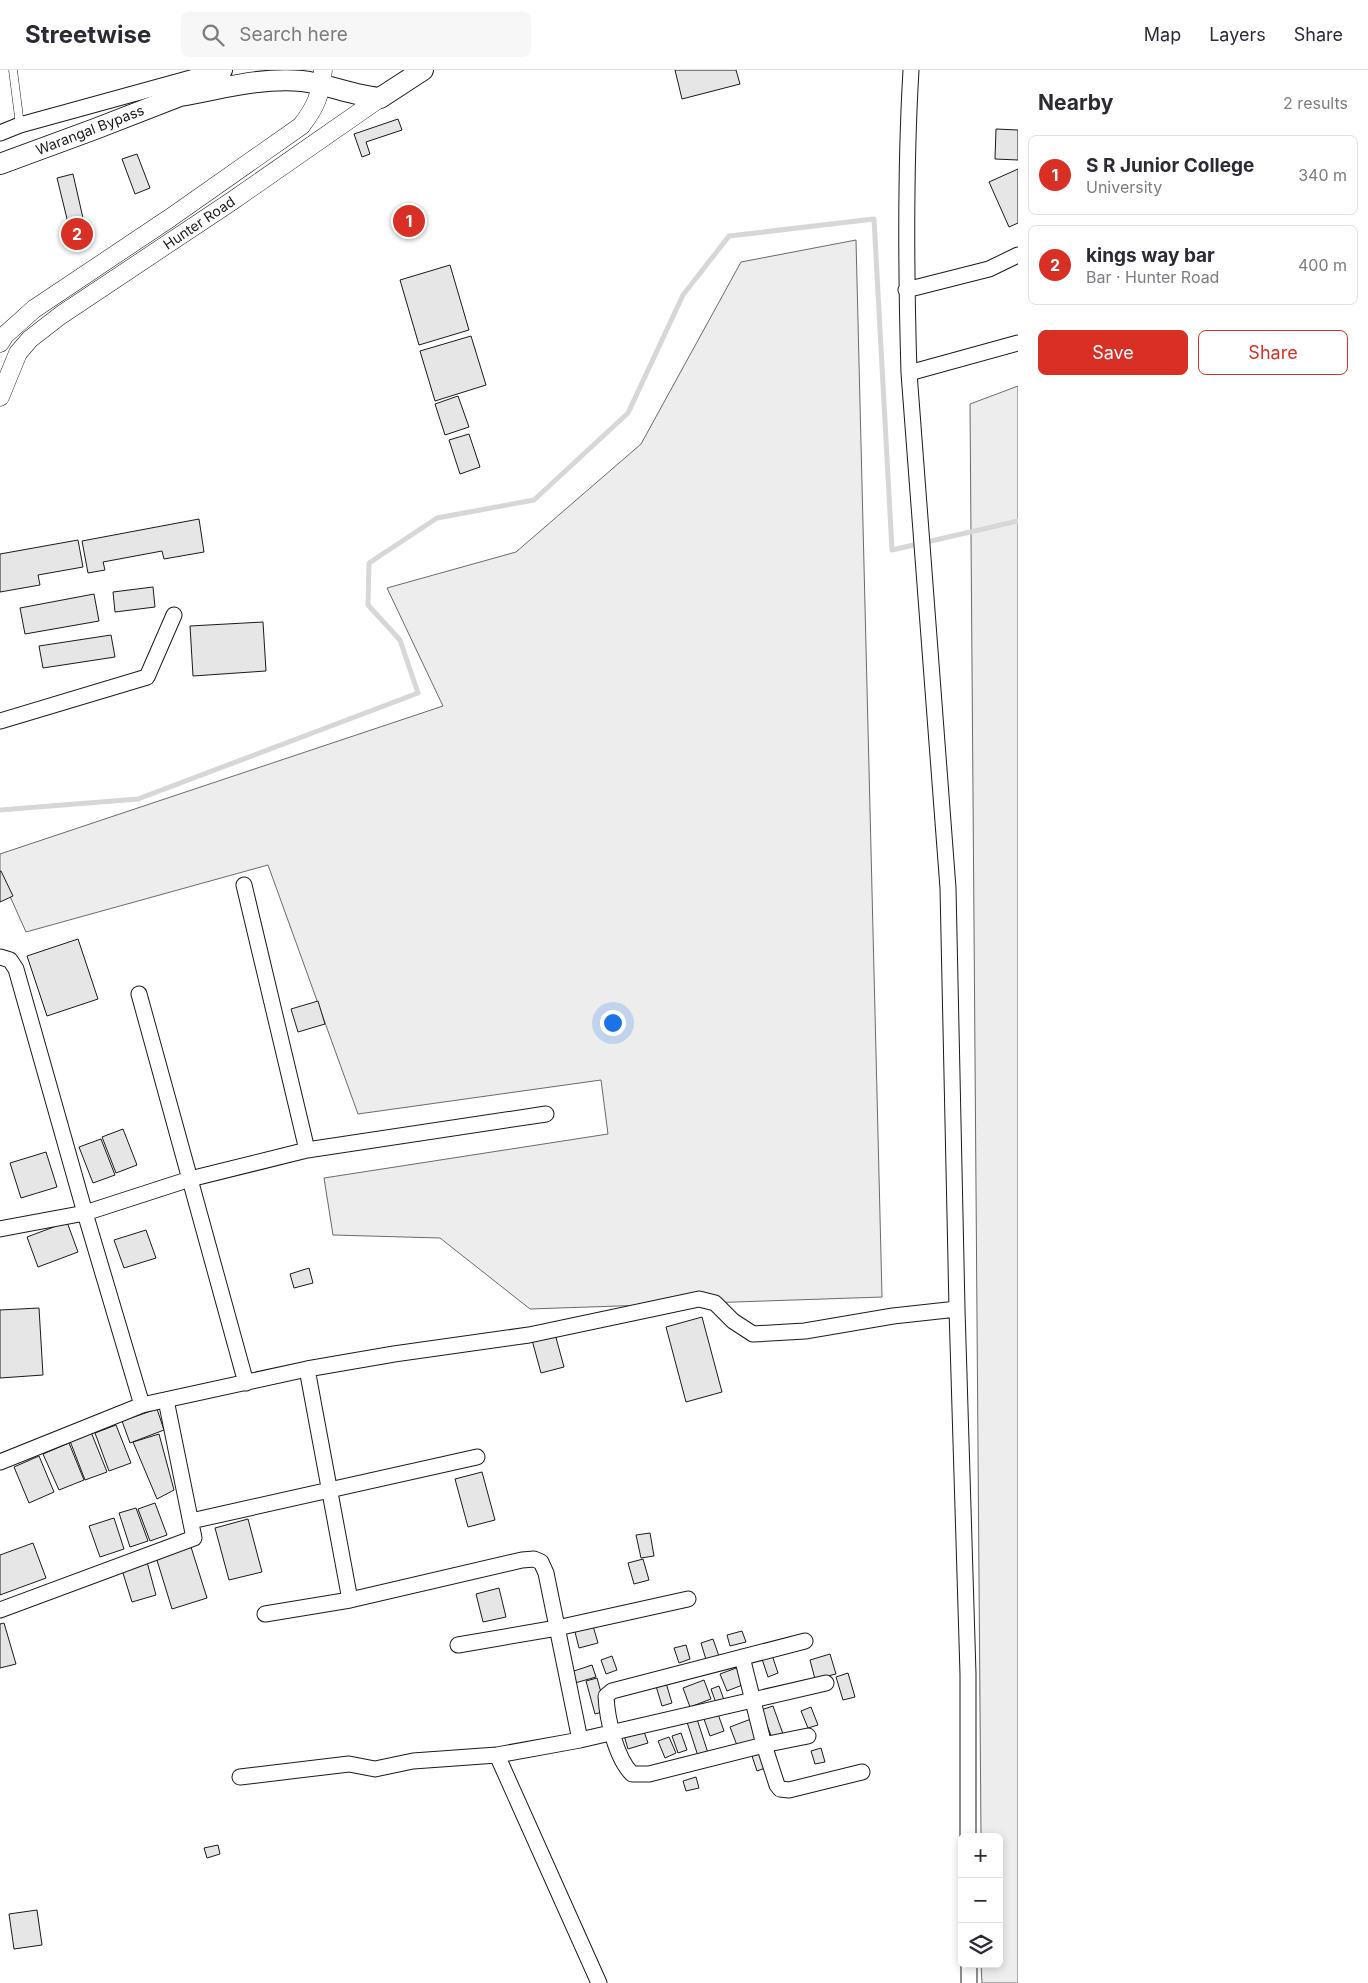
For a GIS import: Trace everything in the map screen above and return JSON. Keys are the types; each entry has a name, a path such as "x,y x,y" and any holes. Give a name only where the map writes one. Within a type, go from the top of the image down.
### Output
{"main road":[{"name":"Warangal Bypass","path":"0,164 180,96 221,70"},
{"name":"Hunter Road","path":"380,98 422,70"},
{"name":"Warangal Bypass","path":"180,96 274,80 323,77 342,91 380,98"}],"street":[{"path":"0,133 20,125 221,70"},
{"path":"910,70 906,157 906,290 909,373 948,888 957,1309 968,1674 968,1833"},
{"name":"Hunter Road","path":"0,343 5,335 34,309 170,218 301,126 312,113 320,96 323,77"},
{"name":"Hunter Road","path":"0,397 18,353 30,340 61,315 232,201 380,98"},
{"path":"906,290 989,269 1018,255"},
{"path":"909,373 1018,343"},
{"path":"0,720 147,677 174,615"},
{"path":"244,885 307,1150"},
{"path":"0,957 10,960 16,969 142,1405"},
{"path":"138,994 246,1383"},
{"path":"0,1229 85,1213 190,1179 307,1150 546,1114"},
{"path":"0,1462 142,1405 307,1369 394,1354 529,1335 699,1299 715,1303 734,1321 753,1334 805,1331 920,1312 957,1309"},
{"path":"307,1369 350,1600"},
{"path":"0,1610 194,1538 166,1400"},
{"path":"191,1522 477,1457"},
{"path":"265,1614 350,1600 534,1559 541,1562 546,1573 580,1740"},
{"path":"458,1645 557,1628 688,1599"},
{"path":"805,1641 608,1693 606,1700 612,1733 625,1766 632,1774 649,1774 808,1736"},
{"path":"742,1657 764,1745 780,1789 789,1790 862,1772"},
{"path":"240,1777 349,1764 375,1769 413,1761 497,1755 612,1733 826,1683"},
{"path":"497,1755 599,1983"},
{"path":"969,1968 969,1983"}],"lane":[{"path":"13,70 20,125"}],"shaded area":[{"path":"856,240 882,1297 530,1309 440,1238 333,1235 324,1178 608,1134 601,1080 358,1114 268,865 26,932 0,874 0,854 443,706 387,588 516,552 641,444 741,262"},
{"path":"1018,386 1018,1983 982,1983 981,1968 1003,1968 1003,1833 981,1833 970,404"}],"building":[{"path":"675,70 736,70 740,84 682,99"},
{"path":"398,119 402,130 366,142 370,154 362,157 354,134"},
{"path":"996,129 1018,130 1018,160 995,159"},
{"path":"137,154 150,188 135,194 122,159"},
{"path":"1018,169 1018,223 1009,227 989,182"},
{"path":"73,174 85,227 70,231 57,178"},
{"path":"450,265 469,330 419,345 400,280"},
{"path":"471,336 486,385 435,401 420,351"},
{"path":"458,396 469,427 445,435 435,404"},
{"path":"469,434 480,467 460,474 449,440"},
{"path":"199,519 204,552 164,559 162,551 103,562 105,570 88,573 82,541"},
{"path":"78,540 83,567 38,575 40,585 0,592 0,554"},
{"path":"153,587 155,607 115,612 113,592"},
{"path":"94,594 99,621 25,634 20,608"},
{"path":"263,622 266,671 193,676 190,626"},
{"path":"111,635 115,657 43,668 39,646"},
{"path":"0,871 13,896 0,902"},
{"path":"78,939 98,999 47,1016 27,956"},
{"path":"318,1001 325,1024 298,1032 291,1009"},
{"path":"123,1129 137,1165 116,1173 102,1137"},
{"path":"101,1139 115,1175 93,1183 79,1147"},
{"path":"46,1152 57,1187 21,1198 10,1163"},
{"path":"67,1222 78,1252 38,1267 27,1237"},
{"path":"146,1230 156,1258 124,1268 114,1240"},
{"path":"309,1268 313,1283 294,1288 290,1274"},
{"path":"39,1308 43,1375 0,1378 0,1310"},
{"path":"702,1317 722,1392 686,1402 666,1327"},
{"path":"555,1334 564,1367 541,1373 532,1340"},
{"path":"157,1409 164,1430 130,1443 122,1421"},
{"path":"116,1425 131,1463 109,1471 95,1433"},
{"path":"91,1432 107,1472 85,1480 70,1441"},
{"path":"159,1434 174,1490 157,1499 133,1442"},
{"path":"69,1443 84,1480 59,1490 43,1454"},
{"path":"39,1456 54,1492 29,1503 14,1467"},
{"path":"482,1472 495,1520 468,1527 455,1479"},
{"path":"155,1503 167,1535 150,1541 138,1509"},
{"path":"136,1508 148,1541 130,1547 119,1513"},
{"path":"114,1518 124,1549 100,1557 89,1526"},
{"path":"248,1519 262,1572 229,1580 215,1528"},
{"path":"650,1533 654,1556 641,1558 636,1535"},
{"path":"33,1543 46,1578 0,1595 0,1555"},
{"path":"191,1547 207,1598 172,1609 156,1557"},
{"path":"643,1559 649,1580 634,1584 628,1563"},
{"path":"147,1562 156,1595 132,1602 122,1570"},
{"path":"499,1588 506,1617 483,1622 476,1594"},
{"path":"591,1619 598,1643 579,1648 573,1624"},
{"path":"4,1623 16,1664 0,1668 0,1624"},
{"path":"742,1631 746,1642 730,1646 727,1635"},
{"path":"713,1639 720,1659 707,1663 701,1643"},
{"path":"686,1645 690,1659 679,1663 674,1648"},
{"path":"830,1654 836,1674 815,1679 810,1660"},
{"path":"772,1655 778,1673 768,1677 762,1659"},
{"path":"612,1656 617,1670 606,1674 601,1660"},
{"path":"592,1665 596,1677 575,1683 571,1672"},
{"path":"739,1667 745,1684 727,1691 720,1674"},
{"path":"663,1673 672,1703 662,1706 653,1676"},
{"path":"848,1673 855,1697 843,1700 836,1677"},
{"path":"597,1678 606,1711 595,1714 586,1681"},
{"path":"704,1680 711,1699 690,1707 683,1688"},
{"path":"719,1686 724,1700 716,1703 711,1689"},
{"path":"773,1706 783,1734 772,1738 761,1710"},
{"path":"811,1707 818,1725 808,1728 801,1711"},
{"path":"718,1714 724,1731 710,1736 704,1719"},
{"path":"696,1716 708,1753 698,1756 686,1719"},
{"path":"751,1719 759,1741 738,1748 730,1727"},
{"path":"642,1726 648,1743 628,1749 623,1732"},
{"path":"681,1733 687,1750 678,1753 672,1736"},
{"path":"669,1737 676,1753 665,1758 658,1741"},
{"path":"821,1748 825,1762 815,1764 811,1751"},
{"path":"764,1753 768,1767 757,1771 752,1756"},
{"path":"696,1777 699,1788 686,1791 683,1781"},
{"path":"218,1845 220,1854 207,1858 204,1848"},
{"path":"37,1910 42,1945 14,1949 9,1914"}],"waterway":[{"path":"0,810 138,799 418,693 400,640 368,605 369,563 437,518 534,500 628,413 683,295 729,236 874,219 892,550 1018,521"}],"place":[{"name":"S R Junior College","path":"409,221"},
{"name":"kings way bar","path":"77,234"}]}
